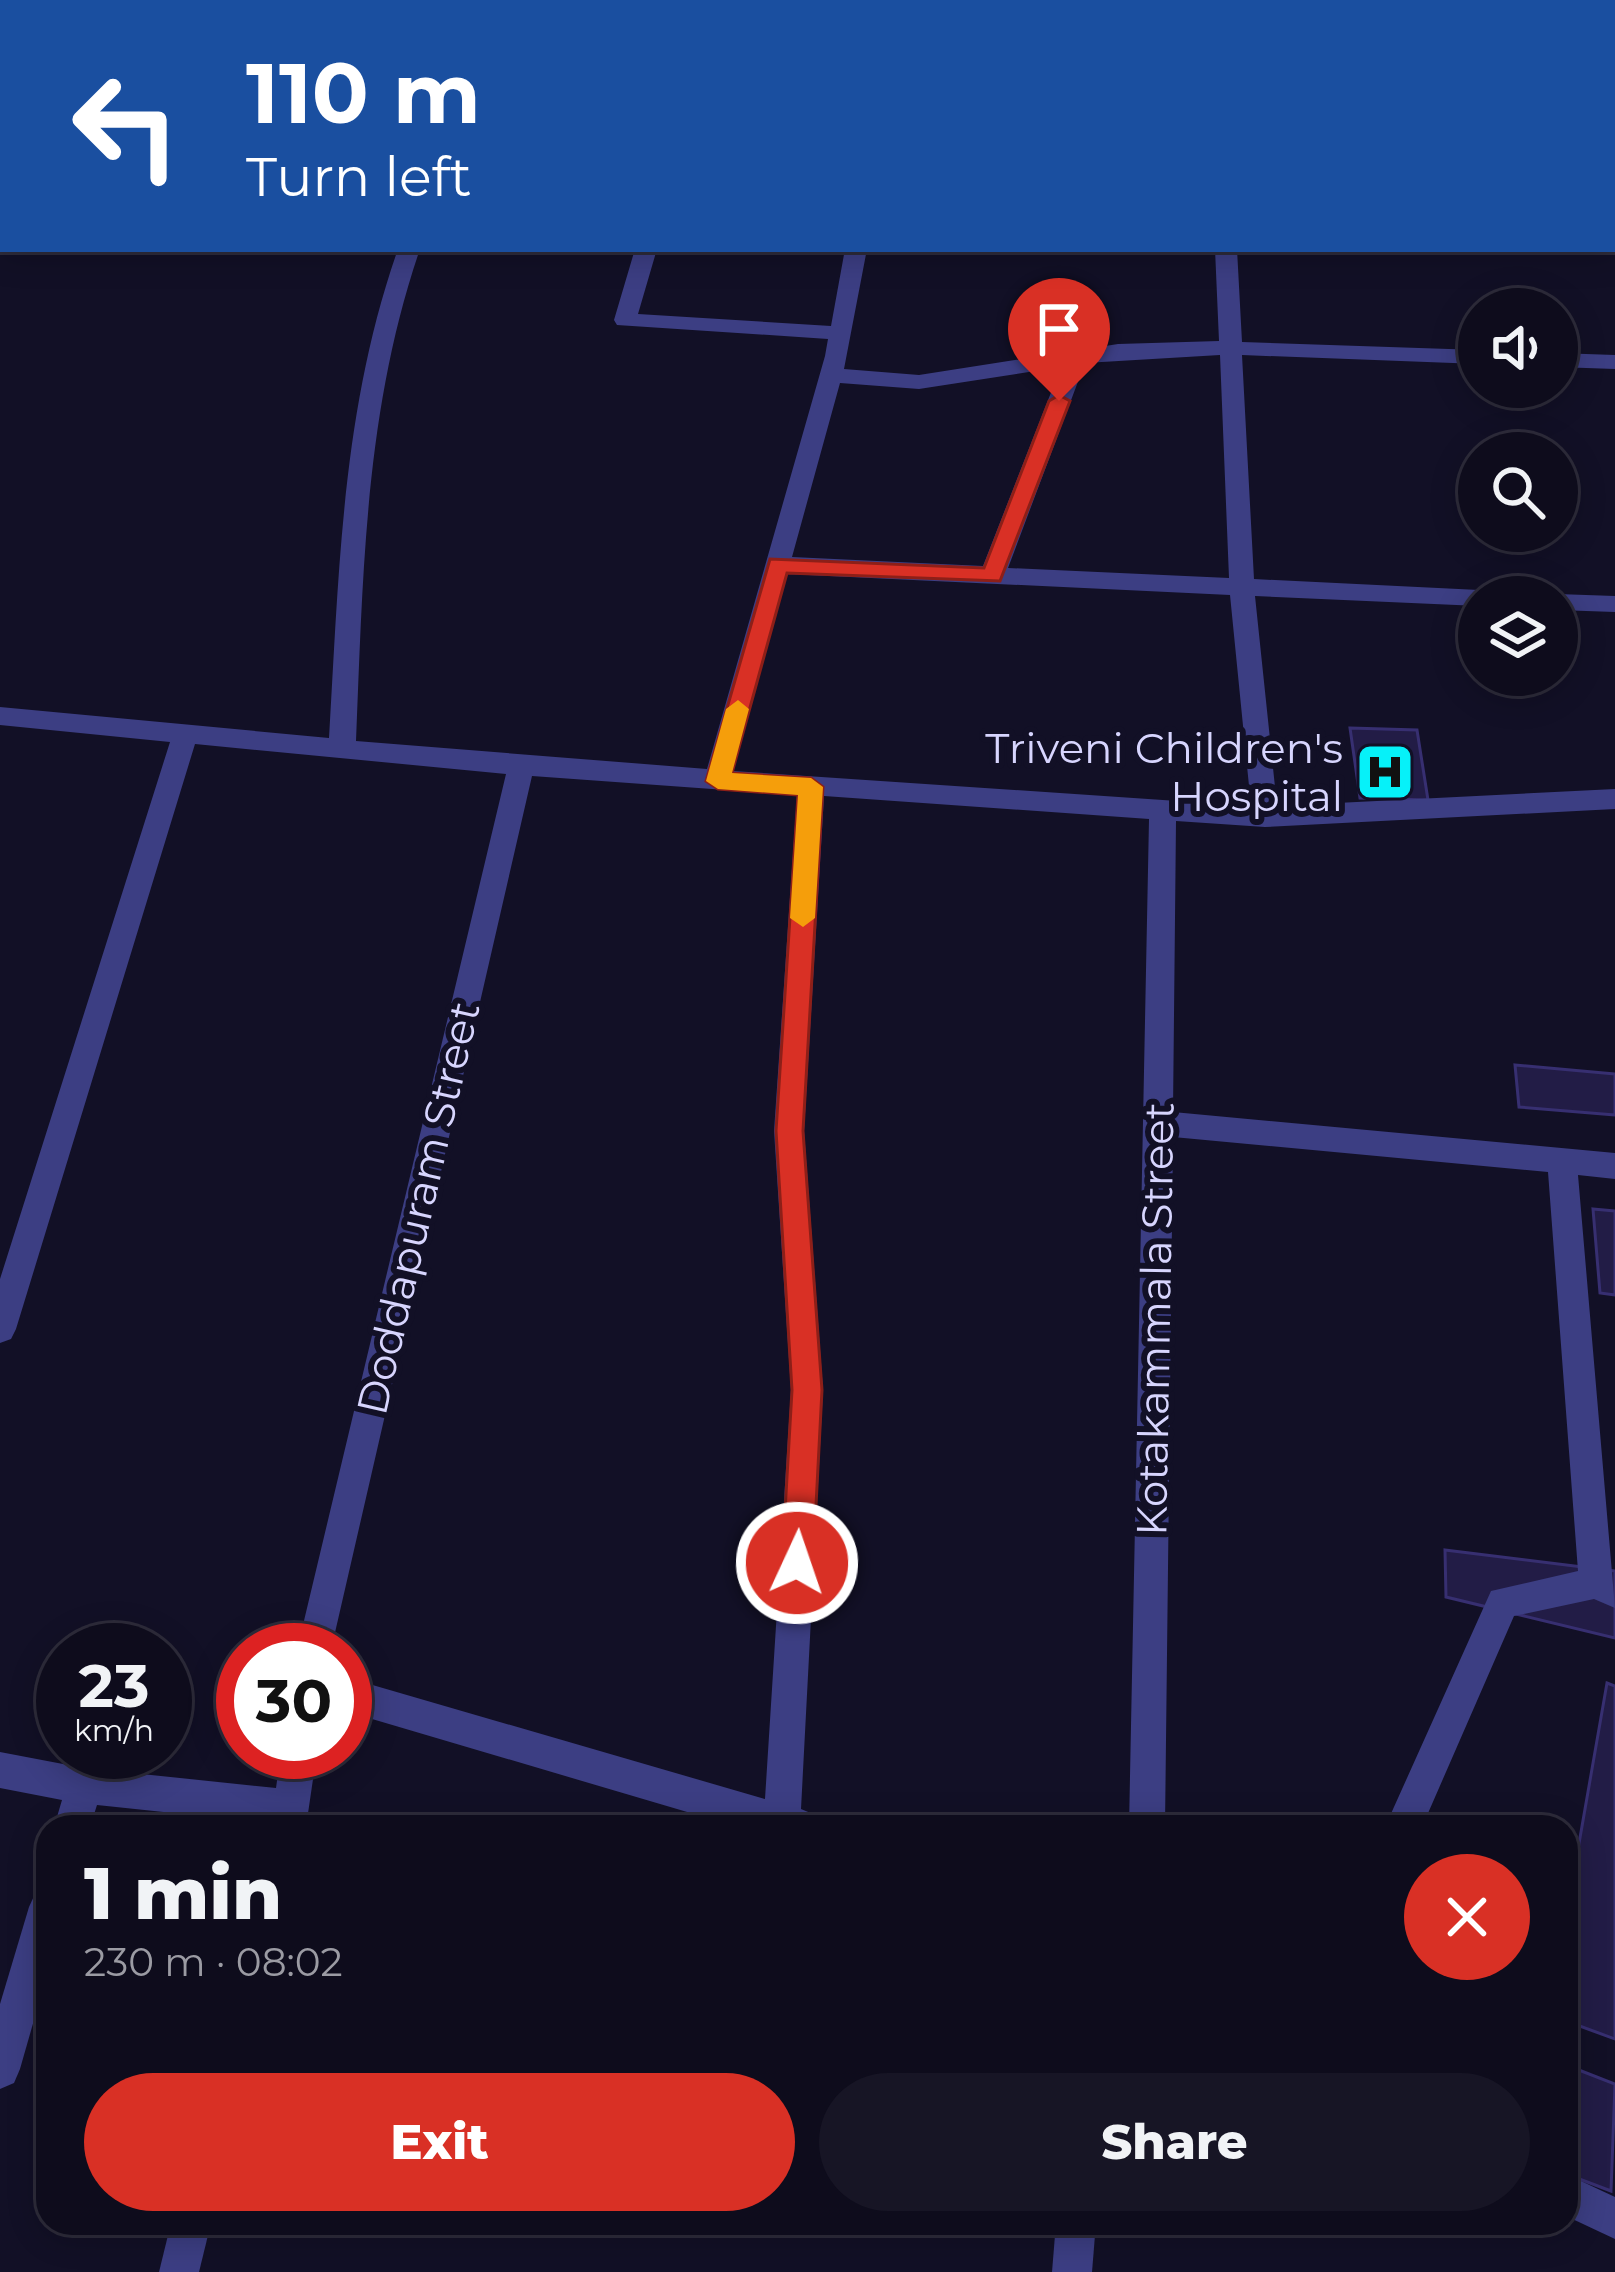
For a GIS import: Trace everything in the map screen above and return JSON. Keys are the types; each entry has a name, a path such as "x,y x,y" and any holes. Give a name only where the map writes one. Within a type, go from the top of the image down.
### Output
{"street":[{"path":"342,749 362,417 394,285 408,252"},
{"path":"645,252 625,320 840,333"},
{"path":"718,781 831,375 855,252"},
{"path":"1226,252 1227,348 1243,588 1265,817"},
{"path":"831,375 919,382 1118,351 1227,348 1458,356"},
{"path":"992,576 1076,358"},
{"path":"1578,361 1615,362"},
{"path":"778,565 1458,597"},
{"path":"1578,603 1615,604"},
{"path":"0,716 521,766 1265,817 1615,799"},
{"path":"0,1329 185,734"},
{"name":"Doddapuram Street","path":"320,1623 521,766"},
{"path":"791,1815 807,1390 789,1131 811,787"},
{"name":"Kotakammala Street","path":"1148,1815 1163,810"},
{"path":"1158,1124 1615,1166"},
{"path":"1407,1815 1503,1602 1605,1587 1562,1162"},
{"path":"372,1702 760,1815"},
{"path":"0,1770 277,1815"},
{"path":"290,1815 295,1779"},
{"path":"76,1815 84,1786"},
{"path":"0,2069 36,1948"},
{"path":"1578,2200 1615,2219"},
{"path":"178,2272 187,2235"},
{"path":"1072,2272 1075,2235"}],"building":[{"path":"1350,728 1417,730 1428,800 1360,798"},
{"path":"1515,1065 1615,1074 1615,1115 1519,1107"},
{"path":"1593,1209 1615,1211 1615,1295 1600,1293"},
{"path":"1445,1550 1615,1571 1615,1638 1446,1597"},
{"path":"1607,1683 1615,1686 1615,2039 1578,2025 1578,1849"},
{"path":"1578,2070 1615,2084 1611,2191 1578,2179"}],"slow traffic":[{"path":"738,709 718,781 811,787 803,918"}],"place":[{"name":"Triveni Children's Hospital","path":"1385,772"}],"route":[{"path":"797,1563 807,1390 789,1131 811,787 718,781 778,565 992,576 1059,401"}]}
